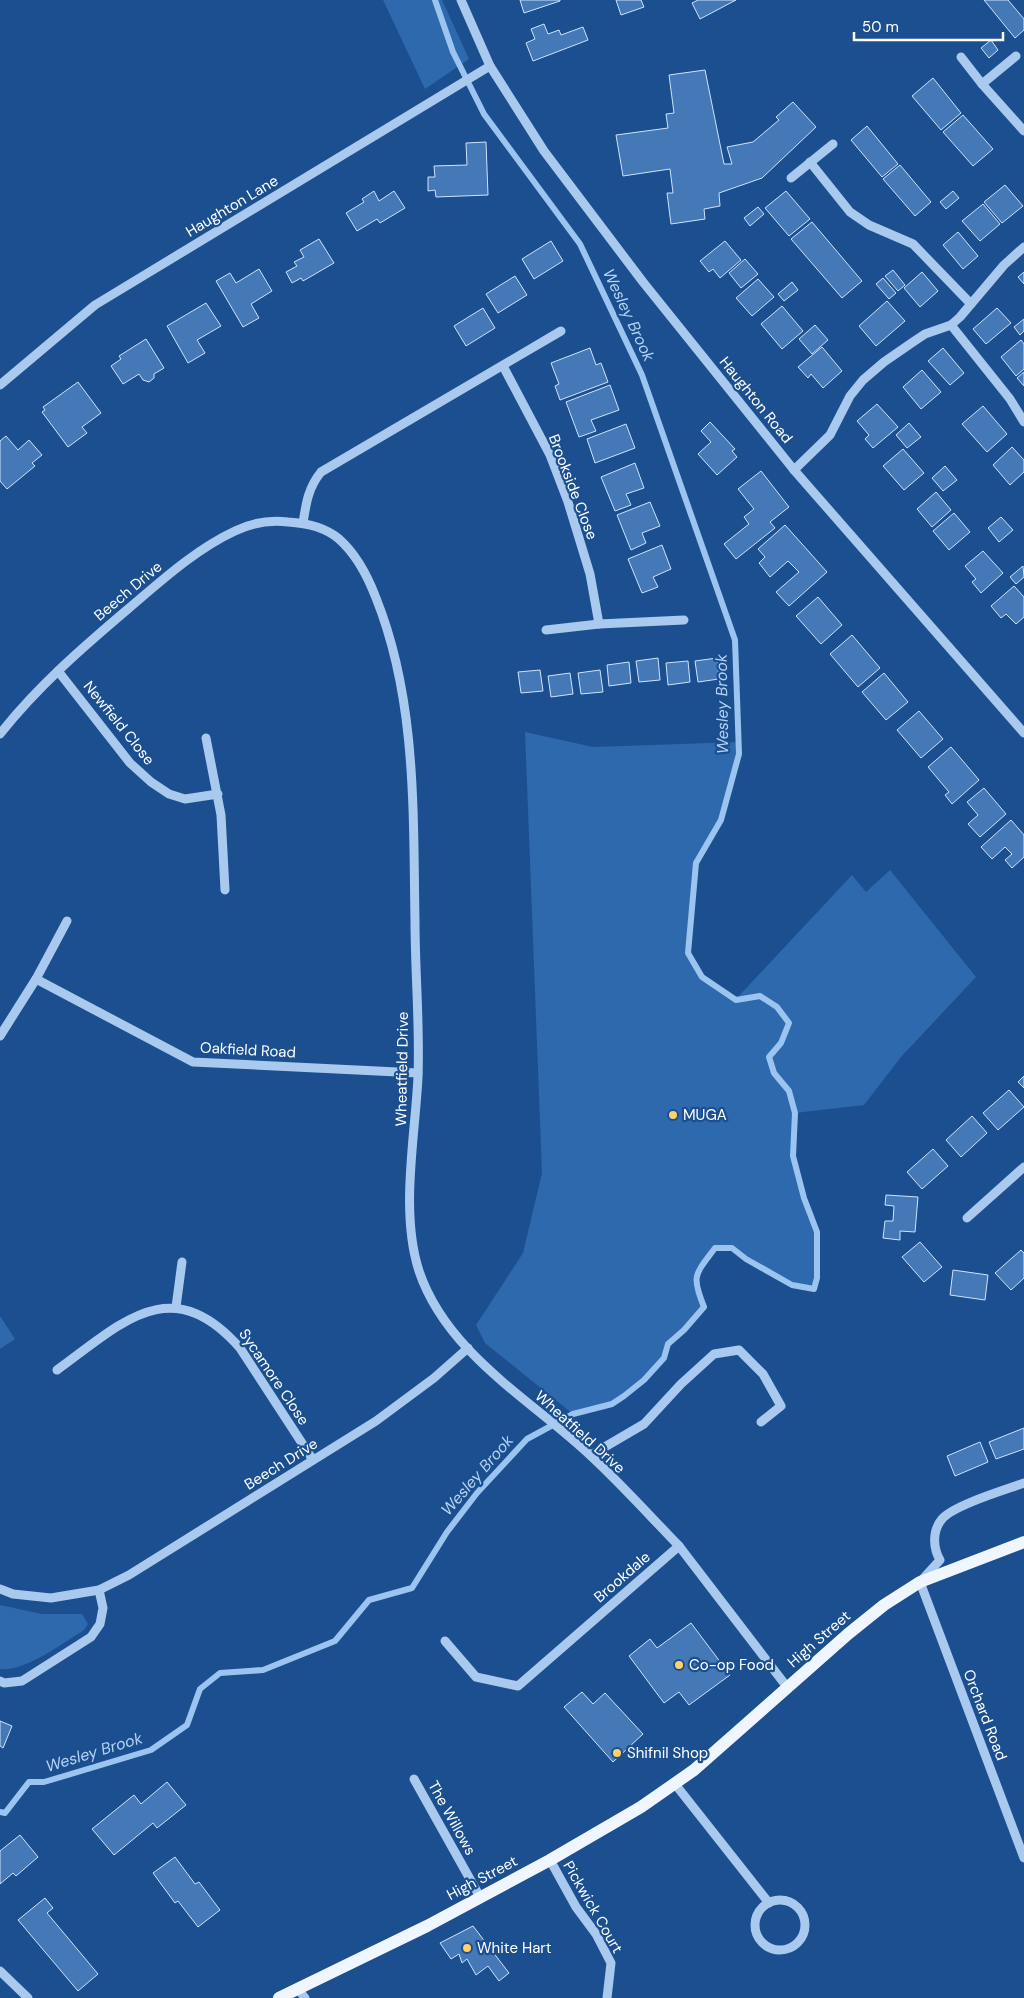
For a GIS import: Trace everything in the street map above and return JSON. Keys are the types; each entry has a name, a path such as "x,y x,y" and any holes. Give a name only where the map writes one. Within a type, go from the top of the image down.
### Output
{"main road":[{"name":"High Street","path":"279,1998 301,1994 550,1860 640,1807 694,1770 877,1611 920,1582 1024,1542"}],"street":[{"name":"Haughton Road","path":"460,0 490,66 544,151 643,282 794,470 1024,732"},
{"path":"982,84 1016,56"},
{"path":"961,58 1024,130"},
{"name":"Haughton Lane","path":"0,385 95,305 490,66"},
{"path":"791,178 833,144"},
{"path":"810,162 850,212 869,225 913,244 971,304"},
{"path":"794,470 830,435 850,396 863,380 884,362 925,334 951,325 1004,265 1024,248"},
{"path":"951,325 1010,399 1024,422"},
{"path":"303,523 308,493 313,482 321,472 561,331"},
{"name":"Brookside Close","path":"503,366 550,455 568,502 590,574 599,624"},
{"name":"Beech Drive","path":"0,734 58,671 180,566 237,529 257,523 281,521 303,523"},
{"name":"Wheatfield Drive","path":"303,523 325,530 340,540 359,564 370,583 382,612 402,693 410,747 413,812 418,1073 410,1205 411,1237 426,1289 444,1320 468,1348 501,1381 591,1455 679,1546"},
{"path":"546,630 599,624 684,620"},
{"name":"Newfield Close","path":"58,671 130,763 151,782 169,794 185,799 218,794"},
{"path":"206,738 221,815 225,890"},
{"path":"0,1036 36,979 67,921"},
{"name":"Oakfield Road","path":"36,979 193,1062 418,1073"},
{"path":"967,1218 1024,1167"},
{"path":"57,1370 123,1322 141,1314 176,1307 182,1262"},
{"name":"Sycamore Close","path":"176,1307 200,1316 226,1332 240,1348 313,1460"},
{"name":"Beech Drive","path":"0,1589 13,1594 51,1598 99,1590 129,1575 383,1416 434,1378 468,1348"},
{"path":"591,1455 644,1424 681,1384 714,1354 739,1350 762,1374 781,1406 761,1422"},
{"path":"920,1582 940,1560 934,1540 937,1526 942,1518 957,1508 1024,1483"},
{"path":"679,1546 787,1688"},
{"name":"Brookdale","path":"445,1641 476,1677 518,1686 679,1546"},
{"name":"Orchard Road","path":"920,1582 1024,1858"},
{"path":"0,1681 4,1683 22,1681 91,1637 100,1624 103,1608 99,1590"},
{"name":"The Willows","path":"414,1779 480,1897"},
{"path":"675,1784 769,1902"},
{"name":"Pickwick Court","path":"550,1860 576,1907 596,1934 611,1963 607,1998"},
{"path":"785,1901 799,1909 805,1924 804,1932 795,1945 779,1950 764,1944 758,1938 755,1922 762,1907 769,1902 785,1901"},
{"path":"0,1970 28,1998"}],"shaded area":[{"path":"383,0 442,0 469,59 425,89"},
{"path":"525,732 593,747 739,742 730,789 721,820 696,863 688,953 702,977 735,1000 852,875 866,892 890,870 976,977 901,1057 864,1105 795,1113 793,1156 804,1198 817,1232 817,1278 814,1289 792,1285 746,1259 732,1248 715,1248 699,1270 696,1281 704,1307 684,1330 668,1344 664,1358 644,1380 612,1404 573,1414 485,1343 476,1325 523,1253 542,1173"},
{"path":"0,1316 15,1339 0,1349"},
{"path":"0,1605 42,1614 82,1614 88,1624 84,1630 32,1661 10,1669 0,1669"}],"building":[{"path":"520,0 560,0 560,1 524,13"},
{"path":"616,0 641,0 644,7 621,15"},
{"path":"698,0 736,0 700,19 692,3"},
{"path":"984,0 1008,0 1024,19 1024,30 1015,38"},
{"path":"544,24 548,34 559,30 561,35 583,27 588,40 533,61 526,43 535,39 531,29"},
{"path":"991,40 998,50 989,58 981,48"},
{"path":"705,70 724,164 732,164 727,147 753,142 779,120 776,117 793,102 816,127 762,178 719,193 720,206 704,209 705,219 671,224 667,193 673,193 670,169 623,176 616,135 668,128 666,114 674,113 669,75"},
{"path":"933,78 961,113 941,130 912,96"},
{"path":"963,115 993,149 973,166 943,132"},
{"path":"867,126 898,164 882,177 851,140"},
{"path":"486,142 488,195 436,197 435,190 428,191 428,177 435,177 434,166 467,165 466,143"},
{"path":"900,165 931,202 915,216 883,179"},
{"path":"1005,185 1023,206 1002,223 984,202"},
{"path":"374,191 379,201 394,191 405,208 380,223 377,219 357,231 346,213 364,202 362,199"},
{"path":"786,191 810,219 789,236 765,208"},
{"path":"953,191 959,198 946,209 940,202"},
{"path":"983,204 1000,224 980,241 962,221"},
{"path":"758,207 764,214 750,226 744,218"},
{"path":"812,222 862,281 842,298 791,239"},
{"path":"958,232 978,256 963,269 943,245"},
{"path":"319,239 334,263 303,281 301,278 292,283 286,272 297,266 294,262 304,257 300,250"},
{"path":"551,241 563,261 534,279 522,259"},
{"path":"725,241 741,260 720,278 713,269 709,272 700,261"},
{"path":"745,259 758,274 741,288 729,273"},
{"path":"259,269 272,291 251,304 259,318 243,327 216,281 230,273 236,283"},
{"path":"893,270 905,285 898,291 885,276"},
{"path":"922,272 938,291 920,307 904,288"},
{"path":"1024,272 1024,284 1018,277"},
{"path":"515,276 527,295 498,313 486,294"},
{"path":"883,278 896,293 889,299 876,284"},
{"path":"758,279 774,297 752,316 736,298"},
{"path":"792,282 798,290 784,301 778,294"},
{"path":"887,301 905,321 876,346 859,326"},
{"path":"206,303 221,326 197,340 205,353 188,363 167,326"},
{"path":"782,306 803,331 782,349 761,324"},
{"path":"483,308 495,328 466,346 454,326"},
{"path":"997,308 1011,323 986,344 973,329"},
{"path":"1024,319 1024,331 1020,335 1014,327"},
{"path":"815,325 828,340 812,354 799,339"},
{"path":"146,339 164,368 154,374 154,378 149,382 143,380 139,374 123,384 111,366 121,359 119,356"},
{"path":"1021,340 1024,344 1024,369 1016,376 1001,357"},
{"path":"822,347 842,371 823,388 811,374 808,378 798,367"},
{"path":"590,348 596,365 601,363 608,382 560,400 555,386 559,384 551,363"},
{"path":"943,348 964,373 950,385 928,361"},
{"path":"922,370 941,392 921,409 903,387"},
{"path":"1024,372 1024,386 1017,378"},
{"path":"78,382 101,413 82,427 87,433 68,447 42,412 45,410 43,407"},
{"path":"610,385 619,410 591,420 596,431 579,437 566,402"},
{"path":"877,404 898,427 873,448 865,439 869,435 857,421"},
{"path":"983,406 1007,434 987,452 962,424"},
{"path":"710,422 735,449 732,451 737,457 717,475 698,454 711,442 701,431"},
{"path":"909,423 921,437 907,448 896,435"},
{"path":"626,424 635,448 595,463 587,439"},
{"path":"6,436 18,450 29,440 42,455 32,463 35,466 7,489 0,481 0,441"},
{"path":"1012,447 1024,460 1024,472 1010,485 993,465"},
{"path":"903,449 924,473 904,490 883,466"},
{"path":"635,463 644,488 626,494 631,505 615,511 601,477"},
{"path":"945,466 957,480 943,491 932,478"},
{"path":"761,471 789,507 770,522 775,528 736,559 724,544 749,524 744,517 754,509 738,489"},
{"path":"936,492 951,510 932,527 917,509"},
{"path":"650,502 660,526 642,533 646,543 631,550 617,515"},
{"path":"954,513 970,532 949,550 933,531"},
{"path":"1001,517 1013,530 999,542 988,528"},
{"path":"785,525 827,572 789,606 776,592 799,572 788,561 770,577 759,563 765,557 758,549"},
{"path":"662,545 671,569 653,577 658,587 642,593 628,559"},
{"path":"983,551 1003,573 981,593 972,582 976,579 965,566"},
{"path":"1023,566 1024,577 1016,584 1010,577"},
{"path":"1014,586 1024,597 1024,617 1016,624 1006,614 1001,618 991,606"},
{"path":"818,597 842,625 821,644 796,616"},
{"path":"852,635 880,668 858,687 830,654"},
{"path":"658,658 660,680 639,682 636,661"},
{"path":"717,658 719,679 698,682 695,661"},
{"path":"688,661 690,682 668,685 666,663"},
{"path":"629,662 631,683 609,686 607,665"},
{"path":"540,670 543,691 521,693 518,672"},
{"path":"600,670 603,692 581,694 578,673"},
{"path":"570,673 573,694 551,697 548,676"},
{"path":"884,673 908,702 886,720 862,692"},
{"path":"919,711 943,739 921,758 897,730"},
{"path":"951,747 979,780 952,804 945,795 949,792 928,767"},
{"path":"984,788 1006,814 980,837 968,824 978,815 967,802"},
{"path":"1011,820 1024,835 1024,857 1012,868 1005,860 1012,854 1005,847 992,859 981,847"},
{"path":"1024,1076 1024,1088 1018,1082"},
{"path":"1009,1090 1024,1107 998,1130 983,1113"},
{"path":"972,1116 987,1133 961,1157 946,1140"},
{"path":"933,1149 948,1166 922,1189 907,1172"},
{"path":"886,1195 918,1197 915,1232 900,1231 900,1240 883,1238 885,1221 893,1221 894,1206 885,1205"},
{"path":"920,1242 942,1267 924,1282 902,1257"},
{"path":"1021,1250 1024,1253 1024,1278 1011,1290 995,1273"},
{"path":"953,1270 988,1275 985,1300 950,1295"},
{"path":"1024,1428 1024,1449 996,1459 989,1442"},
{"path":"980,1442 988,1462 955,1476 947,1456"},
{"name":"Co-op Food","path":"691,1623 730,1675 689,1705 679,1692 664,1703 629,1656 650,1639 657,1648"},
{"path":"582,1692 593,1704 605,1693 643,1734 613,1762 564,1707"},
{"path":"0,1721 12,1726 3,1748 0,1746"},
{"path":"167,1782 186,1805 157,1828 153,1823 114,1855 92,1829 134,1795 141,1804"},
{"path":"20,1835 38,1857 16,1876 13,1873 0,1884 0,1851"},
{"path":"175,1857 195,1884 199,1882 220,1910 198,1927 178,1901 175,1903 153,1873"},
{"path":"45,1898 53,1908 47,1913 98,1974 78,1991 18,1920"},
{"name":"White Hart","path":"473,1926 509,1973 499,1981 488,1966 476,1975 467,1959 462,1963 459,1954 451,1959 440,1943"}],"waterway":[{"name":"Wesley Brook","path":"0,1812 5,1813 29,1782 44,1782 151,1750 187,1725 200,1689 220,1673 263,1670 335,1641 369,1600 412,1588 447,1532 477,1493 527,1439 573,1414 612,1404 644,1380 664,1358 668,1344 684,1330 704,1307 696,1281 699,1270 715,1248 732,1248 746,1259 792,1285 814,1289 817,1278 817,1232 804,1198 793,1156 795,1113 789,1091 774,1073 769,1057 781,1043 789,1023 777,1007 760,996 736,1000 702,977 688,953 696,863 721,820 739,754 735,640 642,375 580,244 484,114 453,52 435,0"}],"place":[{"name":"MUGA","path":"673,1115"},
{"name":"Co-op Food","path":"679,1665"},
{"name":"Shifnil Shop","path":"617,1753"},
{"name":"White Hart","path":"467,1948"}]}
